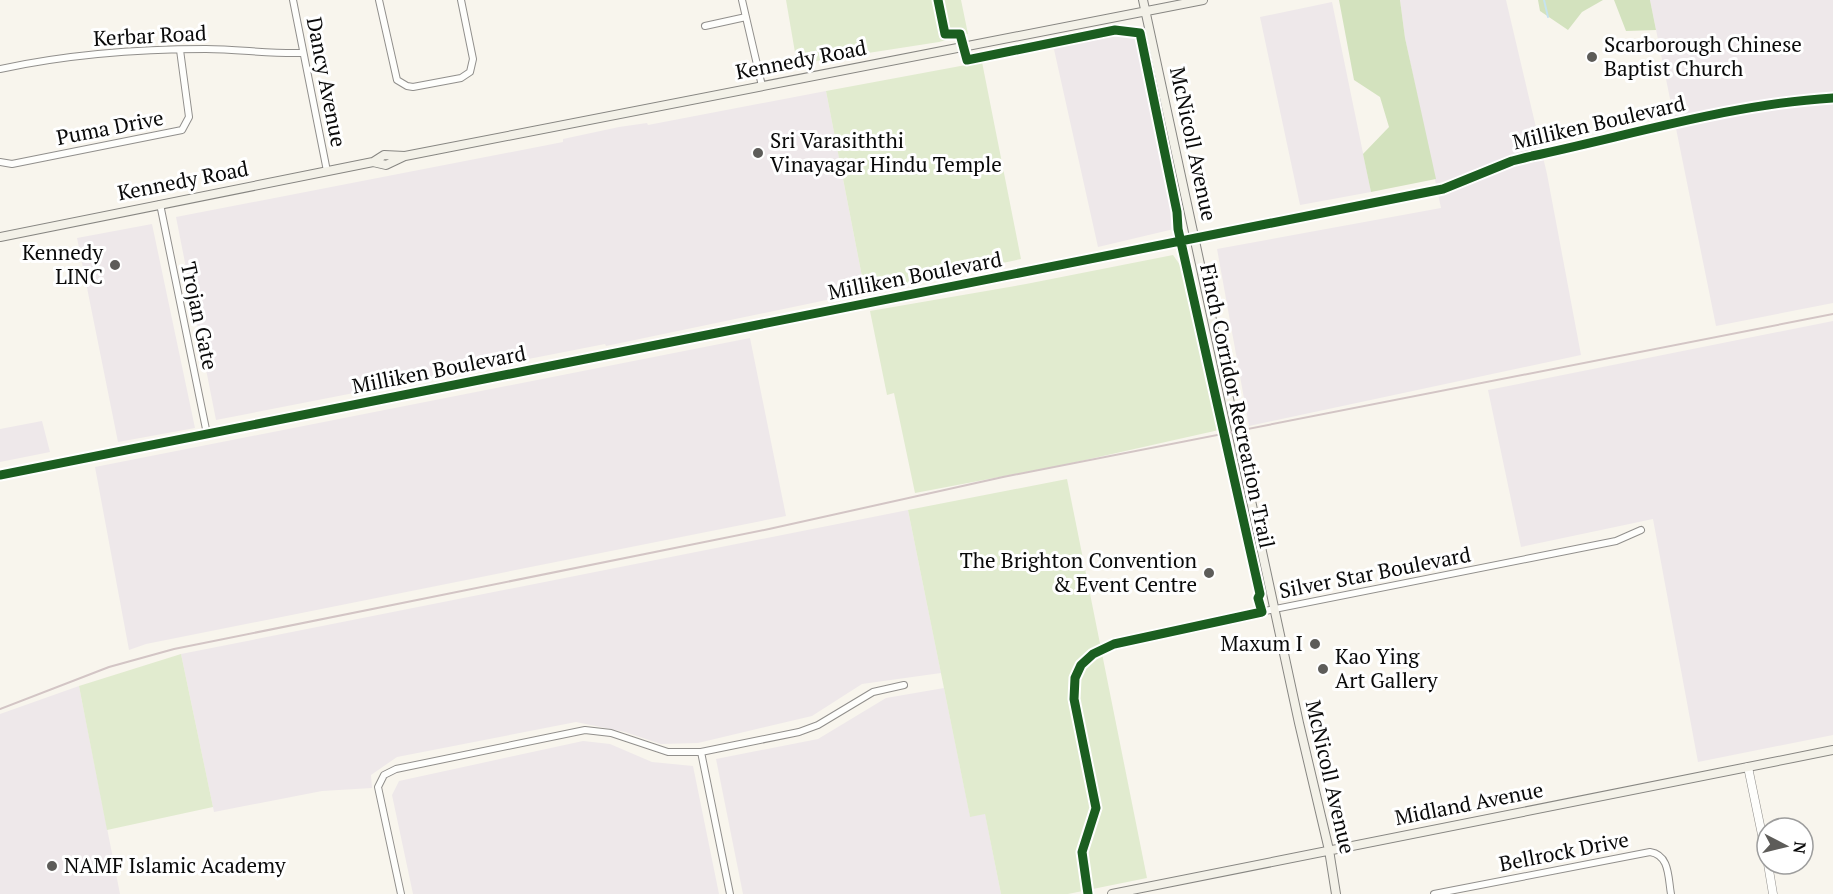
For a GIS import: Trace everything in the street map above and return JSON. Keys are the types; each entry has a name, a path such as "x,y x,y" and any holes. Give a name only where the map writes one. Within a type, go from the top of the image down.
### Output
{"main road":[{"name":"McNicoll Avenue","path":"1143,0 1274,609 1329,850 1336,894"},
{"name":"Kennedy Road","path":"0,237 373,162 384,155 405,156 1203,0"},
{"name":"Midland Avenue","path":"1112,894 1833,750"}],"street":[{"name":"Dancy Avenue","path":"293,0 327,171"},
{"path":"380,0 397,80 413,87 461,78 470,72 473,59 461,0"},
{"path":"742,0 762,86"},
{"path":"705,26 746,17"},
{"name":"Kerbar Road","path":"0,69 52,58 209,49 274,54 302,53"},
{"name":"Puma Drive","path":"0,162 12,164 182,130 189,117 180,51"},
{"name":"Milliken Boulevard","path":"0,475 1443,189 1512,161 1687,121 1786,102 1833,98"},
{"name":"Trojan Gate","path":"160,204 207,434"},
{"name":"Silver Star Boulevard","path":"1114,644 1274,609 1616,541 1641,530"},
{"path":"401,894 378,788 384,775 396,769 585,729 611,732 668,752 701,752 799,732 818,725 873,692 904,685"},
{"path":"701,752 730,894"},
{"path":"1748,767 1758,816"},
{"name":"Bellrock Drive","path":"1434,894 1650,852 1658,854 1664,860 1671,894"},
{"path":"1770,876 1773,894"}],"shaded area":[{"path":"1400,0 1506,0 1547,174 1581,355 1249,426 1217,249 1441,208 1405,38"},
{"path":"1650,0 1833,0 1833,303 1716,326"},
{"path":"1332,2 1371,192 1300,205 1260,17"},
{"path":"1135,26 1178,225 1174,229 1098,247 1053,45"},
{"path":"826,91 865,292 606,346 605,344 216,420 176,217 563,142 563,139 619,127 647,123 648,125"},
{"path":"152,224 195,428 118,442 77,238"},
{"path":"1833,321 1833,735 1698,762 1653,519 1521,547 1488,390"},
{"path":"750,338 786,516 146,644 129,650 95,467"},
{"path":"42,421 50,452 0,462 0,429"},
{"path":"908,510 941,673 862,684 812,716 698,743 661,744 625,732 576,722 397,757 371,775 372,788 322,791 214,812 181,654"},
{"path":"79,686 120,894 0,894 0,714"},
{"path":"944,688 970,816 985,813 1001,894 743,894 716,759 818,739 886,698"},
{"path":"583,741 610,744 652,762 693,766 719,894 413,894 392,795 399,781"}],"green space":[{"path":"786,0 961,0 968,34 939,42 797,64"},
{"path":"1339,0 1400,0 1405,38 1436,179 1371,192 1363,154 1389,127 1380,97 1354,80"},
{"path":"1538,0 1603,0 1582,12 1568,30 1540,11"},
{"path":"1614,0 1650,0 1656,30 1626,31"},
{"path":"982,62 1021,259 865,292 826,91"},
{"path":"1173,255 1185,272 1219,430 1063,465 915,493 894,393 887,395 870,311 1026,284"},
{"path":"1067,479 1147,878 1068,894 1001,894 985,814 970,817 908,510"},
{"path":"181,654 213,807 107,830 79,686"}],"waterway":[{"path":"1544,0 1548,17"}],"railway":[{"path":"0,709 109,667 174,649 769,529 1003,477 1833,314"}],"cycle path":[{"name":"Finch Corridor Recreation Trail","path":"938,0 945,34 960,34 967,60 1115,30 1140,33 1177,212 1178,229 1260,594 1258,598 1262,612 1114,644 1093,654 1081,665 1075,678 1074,699 1096,808 1082,852 1088,894"},
{"path":"0,475 1443,189 1512,161 1532,156 1719,113 1795,101 1833,98"}],"place":[{"name":"Scarborough Chinese Baptist Church","path":"1592,57"},
{"name":"Sri Varasiththi Vinayagar Hindu Temple","path":"758,153"},
{"name":"Kennedy LINC","path":"115,265"},
{"name":"The Brighton Convention & Event Centre","path":"1209,573"},
{"name":"Maxum I","path":"1315,644"},
{"name":"Kao Ying Art Gallery","path":"1323,669"},
{"name":"NAMF Islamic Academy","path":"52,866"}]}
